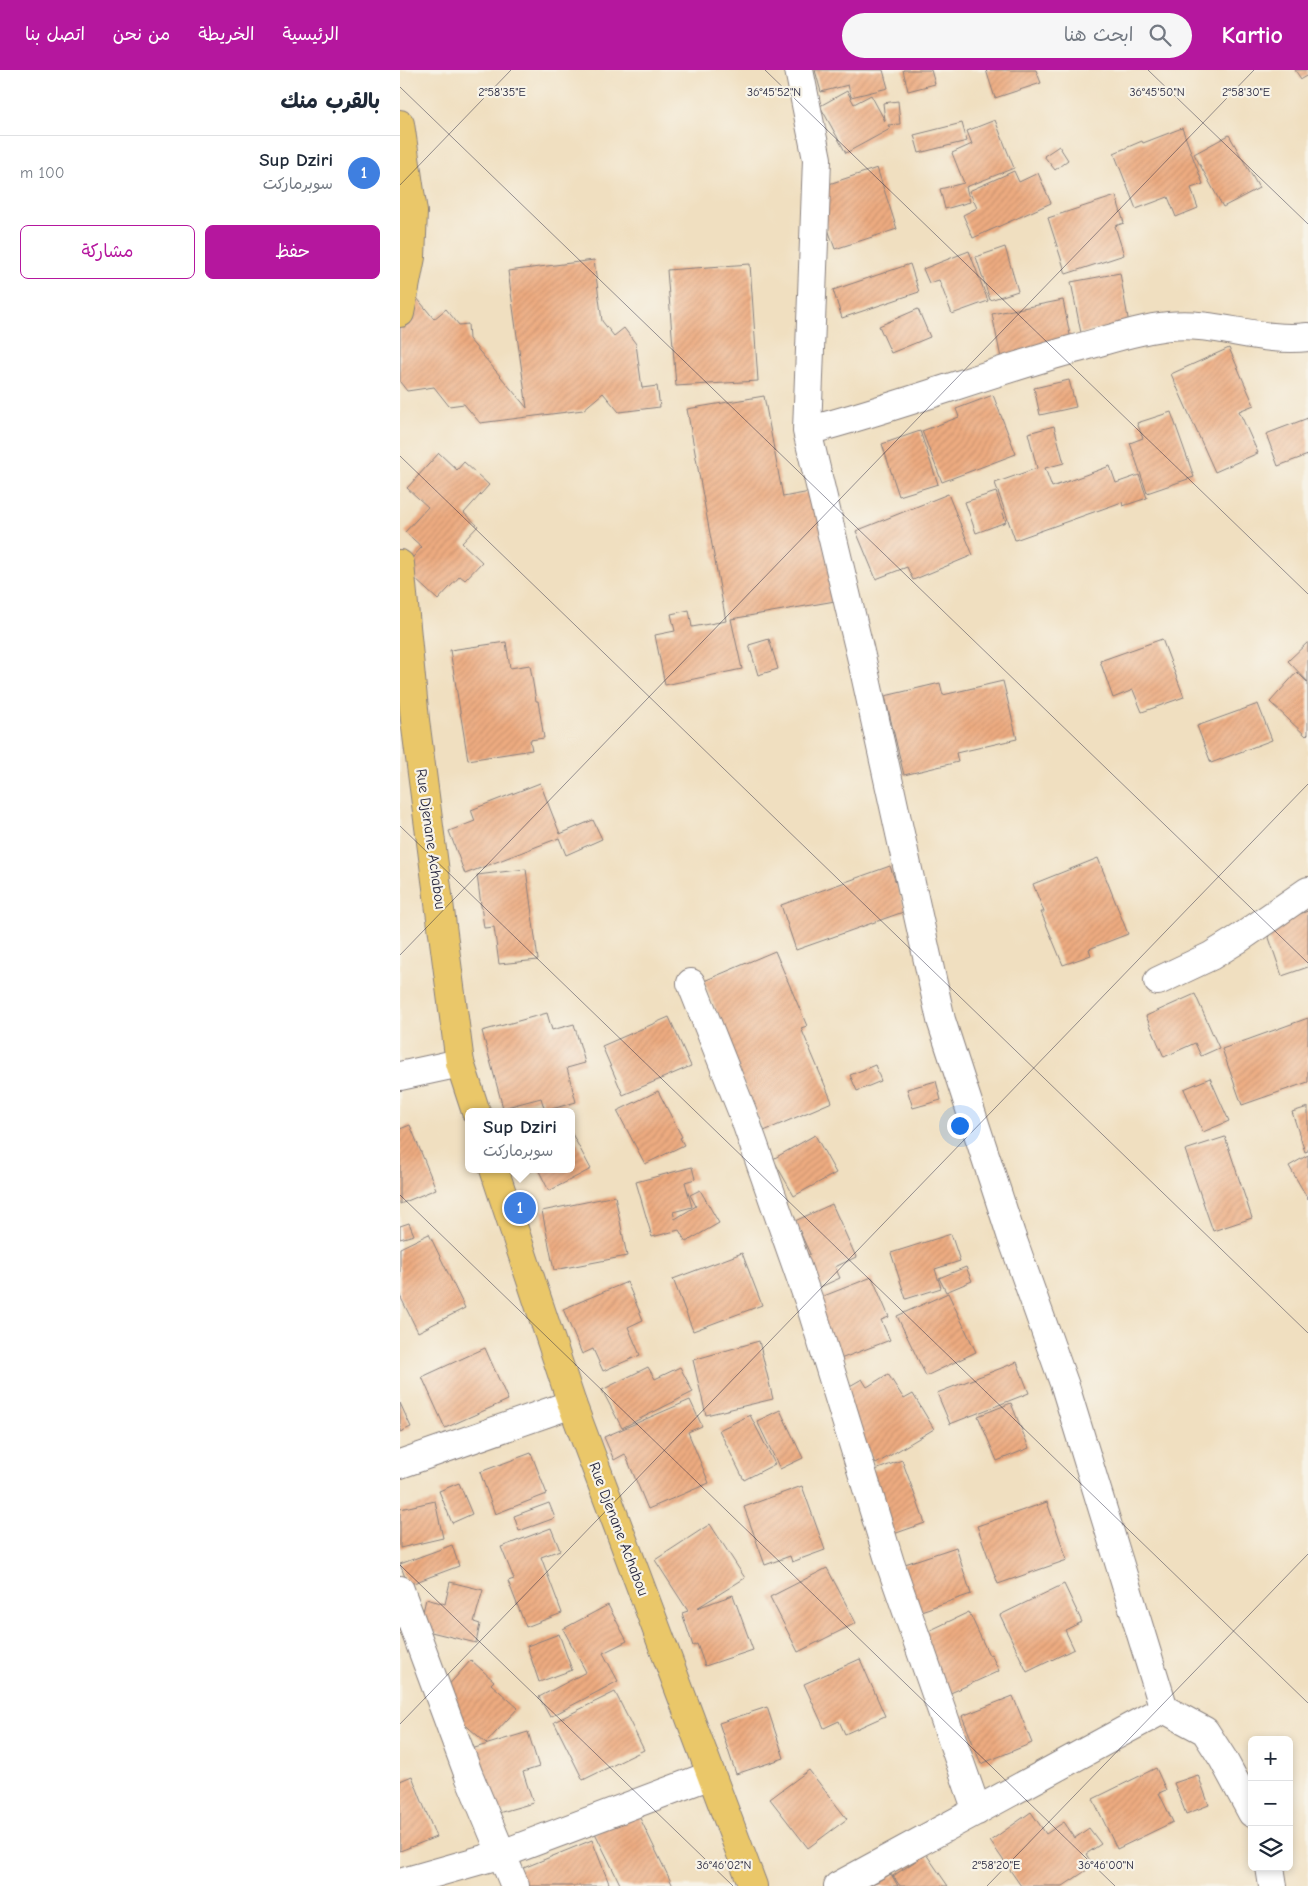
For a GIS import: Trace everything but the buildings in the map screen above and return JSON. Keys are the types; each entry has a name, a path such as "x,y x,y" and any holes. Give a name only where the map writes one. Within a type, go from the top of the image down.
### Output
{"main road":[{"path":"400,124 413,212 411,256 400,313"},
{"name":"Rue Djenane Achabou","path":"400,564 415,720 460,1063 475,1108"},
{"name":"Rue Djenane Achabou","path":"495,1173 572,1404 753,1886"}],"street":[{"path":"799,70 817,159 806,431 861,656 941,1020 1011,1235 1065,1386 1164,1710 1205,1731 1223,1758 1248,1805"},
{"path":"806,431 847,421 1017,365 1129,334 1169,326 1203,326 1264,336 1308,337"},
{"path":"1158,981 1211,956 1308,890"},
{"path":"691,983 742,1111 811,1307 890,1562 977,1811"},
{"path":"400,1076 460,1063"},
{"path":"400,1464 572,1404"},
{"path":"400,1590 469,1776 515,1886"},
{"path":"838,1886 1164,1710"},
{"path":"400,1883 502,1854 711,1775"},
{"path":"1271,1871 1274,1886"}],"place":[{"name":"Sup Dziri","path":"520,1208"}]}
